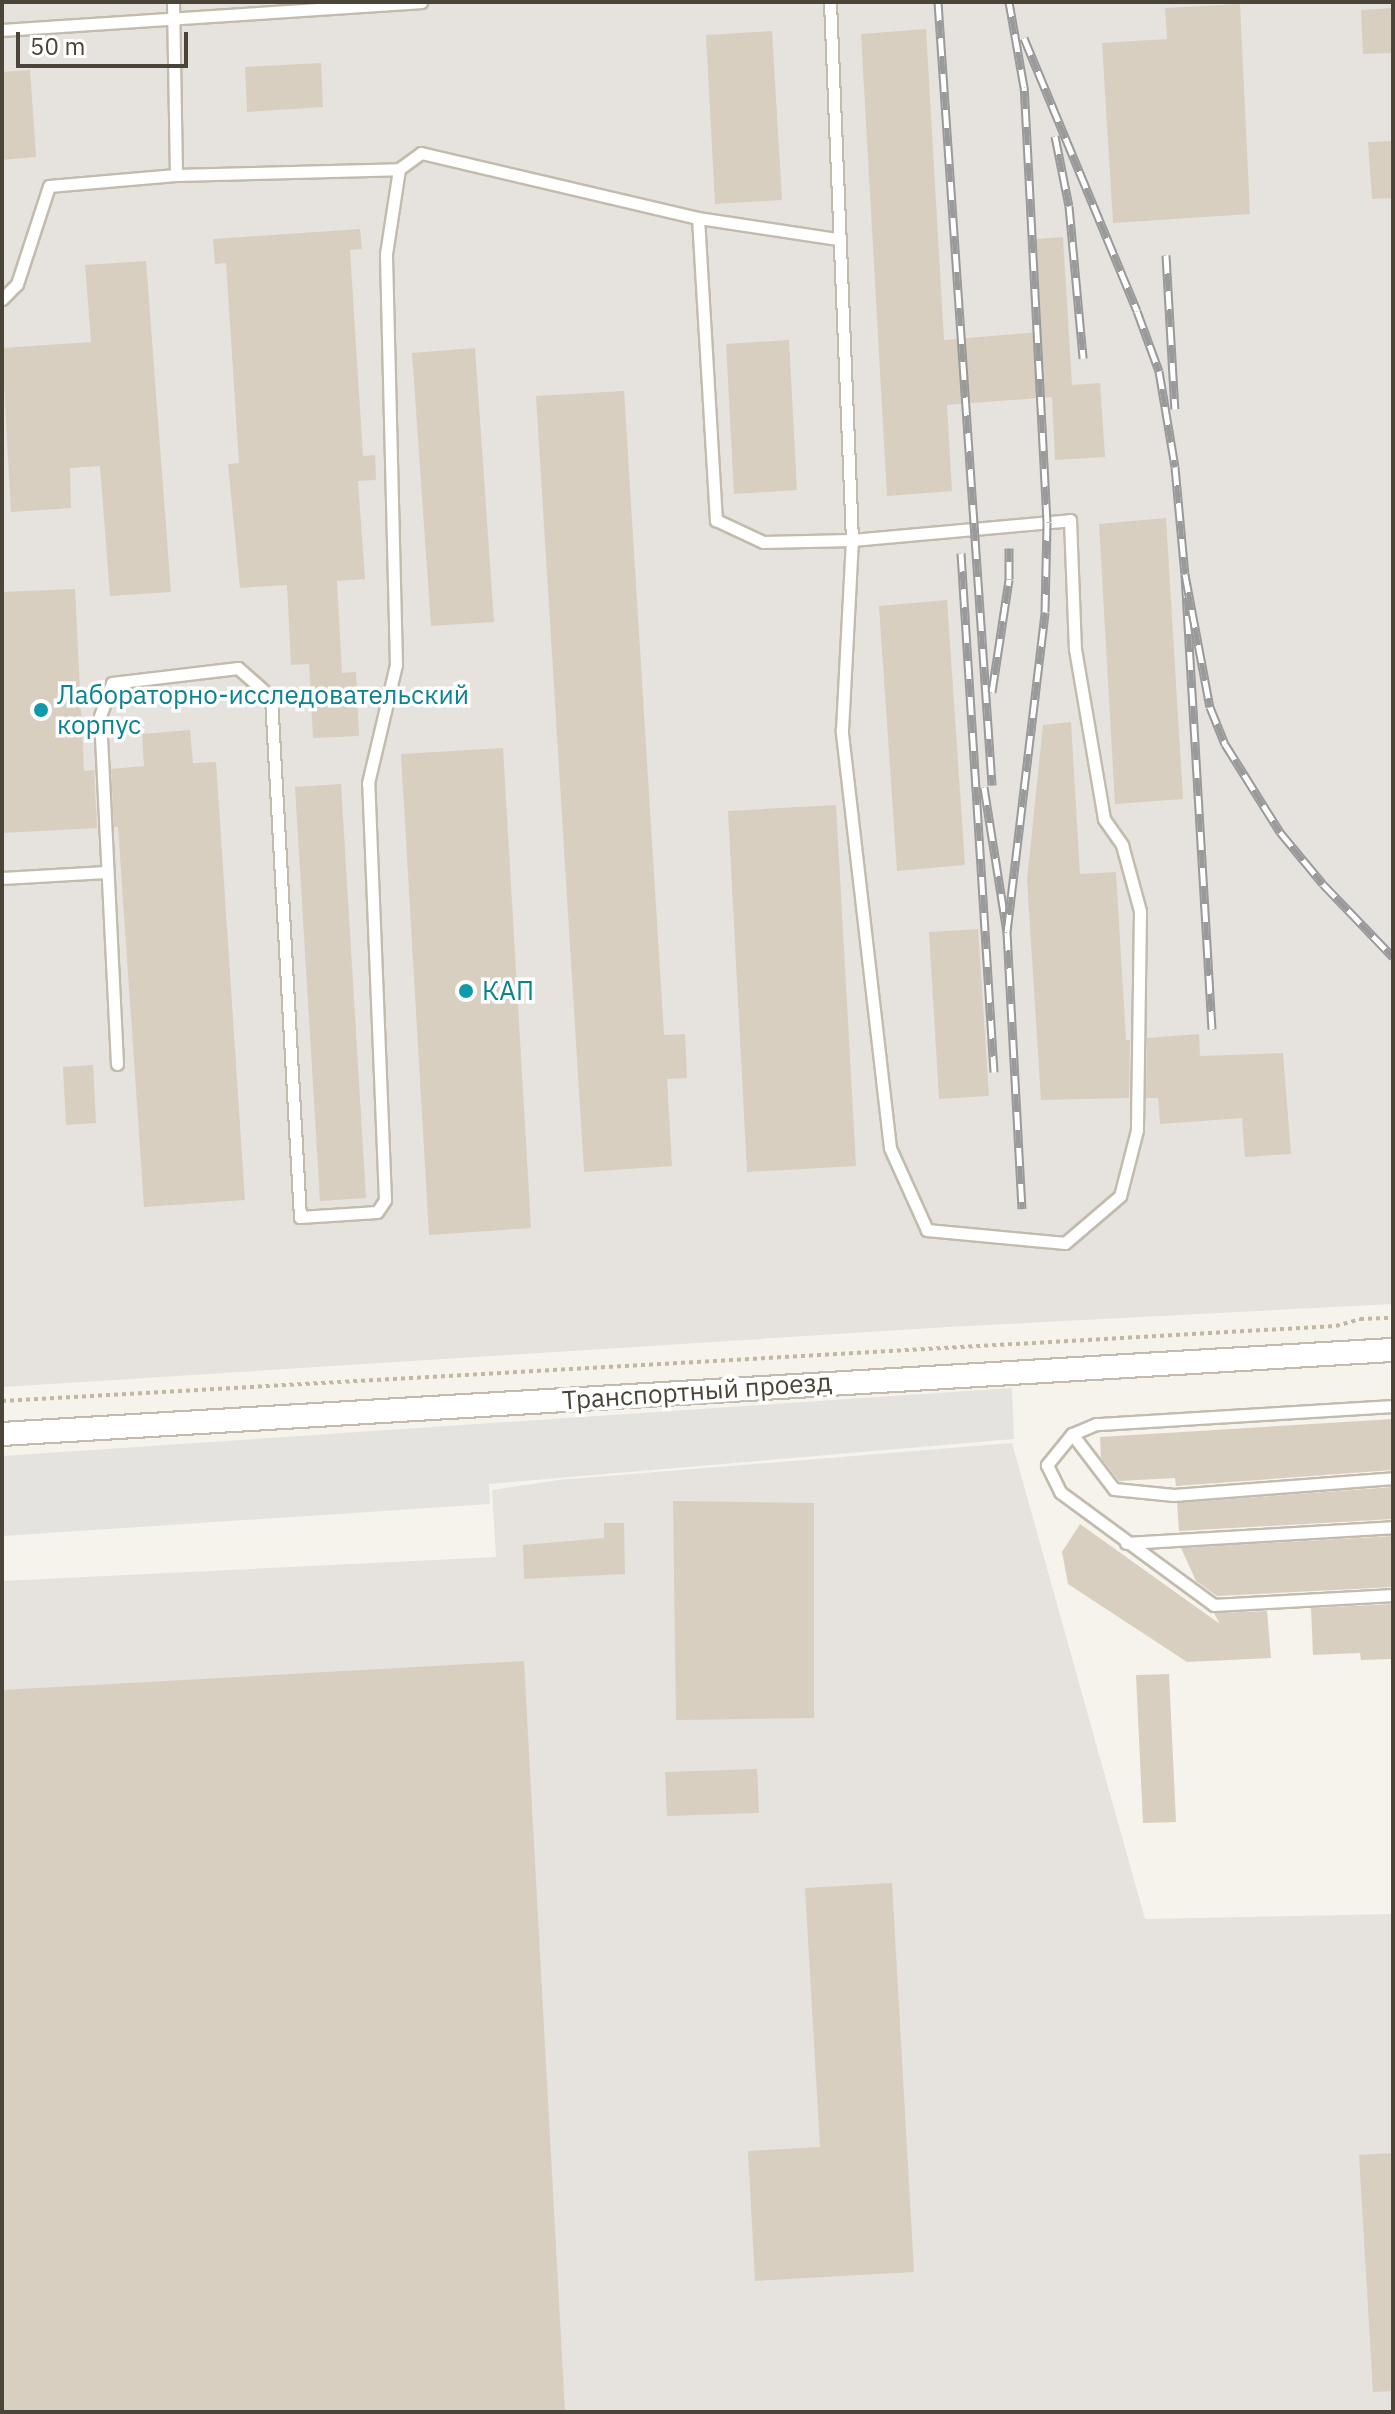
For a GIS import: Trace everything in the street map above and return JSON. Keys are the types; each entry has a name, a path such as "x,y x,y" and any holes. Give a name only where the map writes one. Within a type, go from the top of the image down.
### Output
{"street":[{"name":"Транспортный проезд","path":"2,1434 1393,1350"}],"lane":[{"path":"173,2 176,175"},
{"path":"2,30 421,2"},
{"path":"698,218 716,520 763,542 852,540 1070,520 1075,649 1104,819 1122,845 1140,911 1137,1130 1120,1196 1065,1243 927,1230 890,1148 842,730 852,540 837,239 830,2"},
{"path":"2,299 17,284 49,186 176,175 399,169 421,153 698,218 837,239"},
{"path":"117,1064 105,872 100,716 112,683 238,668 271,697 300,1217 377,1212 385,1200 368,783 396,665 386,254 399,169"},
{"path":"2,878 105,872"},
{"path":"1393,1406 1096,1424 1072,1434 1047,1465 1060,1492 1214,1605 1393,1595"},
{"path":"1072,1434 1114,1489 1174,1495 1393,1478"},
{"path":"1126,1543 1393,1527"}],"path":[{"path":"2,1401 1320,1327 1360,1319 1393,1318"}],"shaded area":[{"path":"2,2 1393,2 1393,1304 948,1327 2,1387"},
{"path":"1012,1388 1014,1439 489,1484 490,1504 2,1536 2,1456"},
{"path":"1012,1443 1145,1919 1393,1914 1393,2412 2,2412 2,1581 496,1557 492,1490 559,1480"}],"building":[{"path":"1240,4 1250,214 1113,223 1102,43 1167,39 1165,8"},
{"path":"1393,8 1393,53 1363,54 1361,10"},
{"path":"926,29 944,340 1040,332 1035,239 1063,237 1072,385 1100,383 1105,457 1055,460 1052,397 947,405 952,491 887,496 861,34"},
{"path":"772,31 782,200 715,204 706,35"},
{"path":"321,63 323,107 247,112 245,67"},
{"path":"30,70 36,157 2,160 2,72"},
{"path":"1393,141 1393,198 1372,199 1368,142"},
{"path":"360,229 362,249 350,250 363,456 375,455 376,480 358,481 365,579 337,581 342,673 356,672 359,736 313,738 309,664 291,665 287,585 240,588 228,464 239,463 226,263 215,264 213,239"},
{"path":"146,261 171,592 110,596 100,466 70,468 71,508 11,512 2,348 91,342 85,265"},
{"path":"789,340 797,490 734,494 726,344"},
{"path":"475,348 494,622 431,626 412,353"},
{"path":"624,391 664,1035 685,1034 687,1078 667,1079 672,1166 584,1172 536,396"},
{"path":"1166,518 1183,799 1115,804 1099,524"},
{"name":"Лабораторно-исследовательский корпус","path":"75,589 84,771 94,770 97,828 2,833 2,592"},
{"path":"947,600 965,865 897,871 879,606"},
{"path":"1071,722 1080,874 1116,872 1126,1040 1130,1040 1129,1098 1041,1100 1027,880 1043,725"},
{"path":"190,730 193,763 216,762 245,1200 144,1207 118,827 114,827 111,769 144,766 142,734"},
{"name":"КАП","path":"503,748 531,1228 429,1235 401,754"},
{"path":"341,784 366,1198 320,1201 295,787"},
{"path":"836,805 856,1166 747,1172 728,811"},
{"path":"978,929 989,1096 939,1099 929,932"},
{"path":"1199,1034 1200,1056 1283,1053 1291,1154 1245,1157 1242,1118 1160,1124 1158,1098 1146,1098 1147,1038"},
{"path":"93,1065 96,1123 66,1125 63,1067"},
{"path":"1393,1419 1393,1470 1176,1486 1175,1478 1119,1481 1101,1458 1100,1437"},
{"path":"1393,1487 1393,1519 1179,1531 1177,1503"},
{"path":"673,1501 814,1503 814,1718 676,1720"},
{"path":"604,1523 624,1523 625,1574 524,1579 523,1545 604,1538"},
{"path":"1080,1524 1220,1624 1214,1613 1267,1611 1271,1658 1187,1662 1068,1584 1062,1552"},
{"path":"1393,1536 1393,1587 1217,1596 1196,1581 1181,1548"},
{"path":"1393,1604 1393,1659 1361,1660 1360,1653 1313,1655 1311,1608"},
{"path":"524,1661 565,2412 2,2412 2,1690"},
{"path":"1169,1674 1176,1822 1143,1823 1136,1675"},
{"path":"757,1769 759,1813 667,1816 665,1772"},
{"path":"892,1883 914,2272 755,2281 748,2151 820,2147 805,1888"},
{"path":"1393,2153 1393,2391 1373,2392 1359,2155"}],"railway":[{"path":"938,2 992,785"},
{"path":"1007,932 1045,612 1047,522 1024,87 1009,2"},
{"path":"1024,38 1159,371 1175,467 1185,574"},
{"path":"1055,136 1069,206 1083,358"},
{"path":"1166,255 1175,409"},
{"path":"992,692 1009,579 1009,548"},
{"path":"961,553 994,1072"},
{"path":"1212,1029 1185,574 1210,707 1225,744 1280,832 1323,884 1393,957"},
{"path":"984,787 1007,932 1022,1209"}],"place":[{"name":"Лабораторно-исследовательский корпус","path":"41,710"},
{"name":"КАП","path":"466,991"}]}
